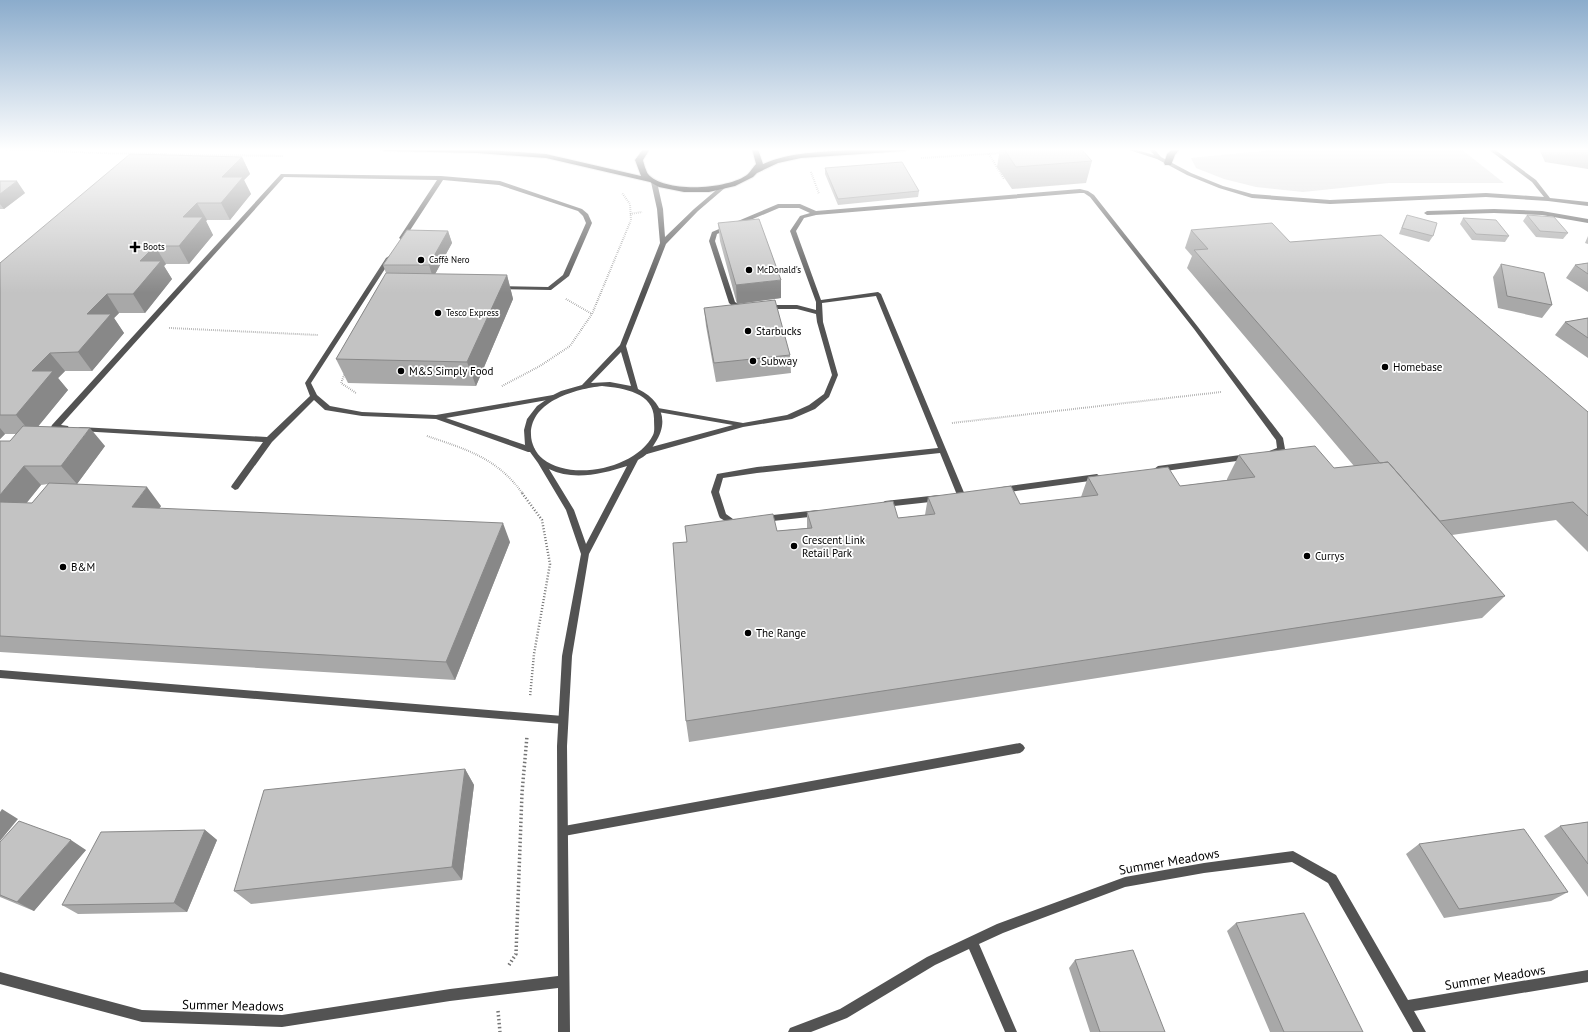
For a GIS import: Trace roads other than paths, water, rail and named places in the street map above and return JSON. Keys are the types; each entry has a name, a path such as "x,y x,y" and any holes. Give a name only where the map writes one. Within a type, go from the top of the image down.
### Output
{"street":[{"path":"263,197 55,427 269,440"},
{"path":"400,242 429,197"},
{"path":"495,287 549,289 566,276 589,223 586,215 580,210 542,197"},
{"path":"656,197 660,210 663,243"},
{"path":"585,385 623,346 663,243 711,197"},
{"path":"647,450 743,425 789,417 812,407 827,395 835,374 820,322 819,302 793,231 802,217 815,213 1019,197"},
{"path":"1093,197 1167,291 1280,440 1281,449 1273,454 1265,455"},
{"path":"1267,197 1330,202 1424,197"},
{"path":"1525,197 1588,204"},
{"path":"754,307 739,307 732,303 712,241 714,233 778,206 800,206 815,213"},
{"path":"1427,213 1494,211 1542,213 1588,220"},
{"path":"392,253 373,288 308,383 314,396 328,408 362,414 436,417 554,397"},
{"path":"819,302 878,294 943,450 953,496"},
{"path":"761,307 797,307 819,313"},
{"path":"623,346 635,390"},
{"path":"542,462 558,470 579,474 600,472 619,467 634,460 647,450 656,437 660,423 658,410 649,398 635,390 619,385 585,385 563,392 554,397 539,408 529,422 527,436 531,450 542,462 570,510 585,554"},
{"path":"235,487 269,440 314,396"},
{"path":"658,410 743,425"},
{"path":"436,417 531,450"},
{"path":"824,512 732,522 723,516 715,492 720,476 757,470 943,450"},
{"path":"1148,470 1257,456"},
{"path":"564,1032 564,831 562,746 567,656 585,554 634,460"},
{"path":"992,491 1101,476"},
{"path":"877,505 969,494"},
{"path":"0,674 563,720"},
{"path":"564,831 1020,748"},
{"name":"Summer Meadows","path":"794,1032 843,1014 931,961 1001,928 1125,882 1204,868 1293,856 1332,879 1420,1032"},
{"path":"972,942 1011,1032"},
{"name":"Summer Meadows","path":"1406,1006 1588,976"},
{"name":"Summer Meadows","path":"0,978 142,1016 282,1021 450,995 563,981"}],"place":[{"name":"Boots","path":"135,247"},
{"name":"Caffè Nero","path":"421,260"},
{"name":"McDonald's","path":"749,270"},
{"name":"Tesco Express","path":"438,313"},
{"name":"Starbucks","path":"748,331"},
{"name":"Subway","path":"753,361"},
{"name":"Homebase","path":"1385,367"},
{"name":"M&S Simply Food","path":"401,371"},
{"name":"Crescent Link Retail Park","path":"794,546"},
{"name":"Currys","path":"1307,556"},
{"name":"B&M","path":"63,567"},
{"name":"The Range","path":"748,633"}]}
